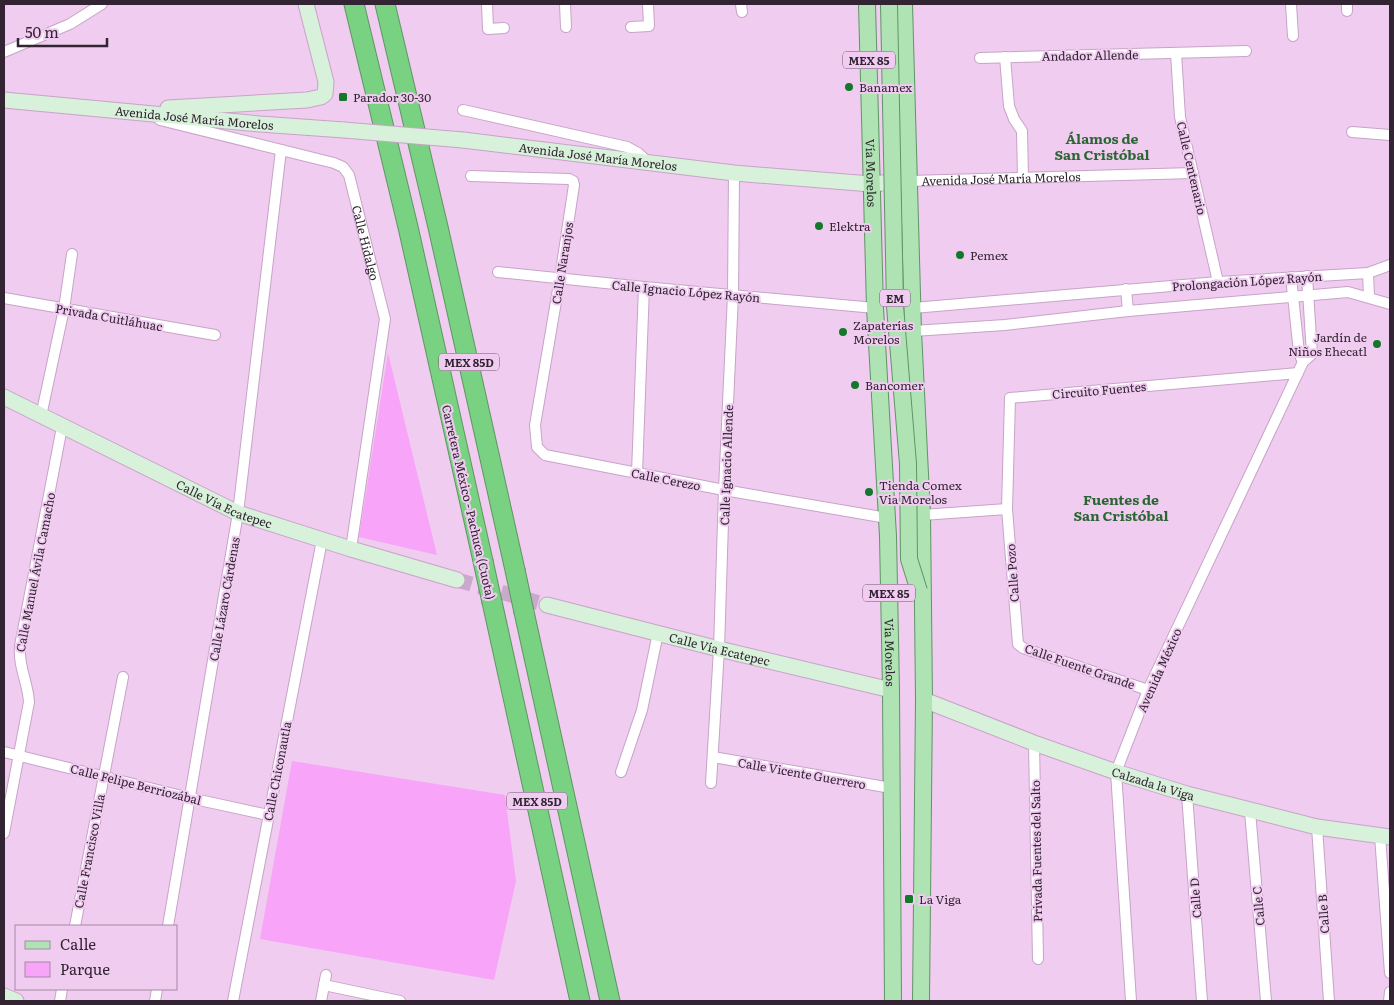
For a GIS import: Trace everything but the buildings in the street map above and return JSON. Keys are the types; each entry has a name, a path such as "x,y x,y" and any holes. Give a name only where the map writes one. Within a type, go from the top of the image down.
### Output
{"highway":[{"name":"Carretera México - Pachuca (Cuota)","path":"354,4 406,217 580,1001"},
{"name":"MEX 85D","path":"386,4 438,227 610,1001"}],"main road":[{"path":"124,110 307,100 321,97 325,94 326,82 306,4"},
{"name":"Vía Morelos","path":"867,4 875,308 887,518 892,690 893,1001"},
{"name":"EM","path":"889,4 895,306 908,464 909,559 920,596"},
{"name":"MEX 85","path":"904,4 912,308 922,515 920,596 924,700 921,1001"},
{"name":"Avenida José María Morelos","path":"4,100 260,124 463,140 734,173 871,184 909,180"},
{"name":"Calle Vía Ecatepec","path":"4,397 238,513 457,580"},
{"name":"Calle Vía Ecatepec","path":"547,605 892,690"},
{"name":"Calzada la Viga","path":"924,700 1034,743 1116,772 1187,794 1317,827 1385,837"},
{"path":"4,996 16,1001"}],"street":[{"path":"4,52 70,24 102,4"},
{"path":"487,4 488,29 504,28"},
{"path":"565,4 566,27"},
{"path":"631,27 649,26 648,4"},
{"path":"1291,4 1293,36"},
{"name":"Andador Allende","path":"980,58 1246,51"},
{"name":"Calle Centenario","path":"1176,53 1180,117 1218,282"},
{"path":"1005,57 1009,106 1014,119 1022,131 1023,177"},
{"name":"Calle Hidalgo","path":"124,110 334,163 343,167 349,175 385,319 351,549"},
{"path":"464,110 627,147 638,153 648,162"},
{"path":"1352,132 1390,135"},
{"name":"Calle Lázaro Cárdenas","path":"168,925 238,513 281,150"},
{"name":"Calle Ignacio Allende","path":"711,783 720,649 724,490 733,295 734,173"},
{"name":"Avenida José María Morelos","path":"909,180 1193,173"},
{"name":"Calle Naranjos","path":"471,176 569,179 573,181 574,185 535,425 536,447"},
{"path":"41,416 64,309 72,254"},
{"name":"Prolongación López Rayón","path":"912,308 1218,282 1368,273 1390,265"},
{"name":"Calle Ignacio López Rayón","path":"498,272 875,308"},
{"path":"1368,273 1369,298"},
{"name":"Avenida México","path":"1131,1001 1116,772 1148,690 1195,589 1246,487 1303,362 1312,354 1306,276"},
{"path":"1291,277 1299,353 1303,362"},
{"path":"637,473 644,287"},
{"path":"1126,290 1128,311"},
{"name":"Prolongación López Rayón","path":"913,331 1005,325 1128,311 1348,292 1390,304"},
{"name":"Privada Cuitláhuac","path":"4,298 215,335"},
{"name":"Circuito Fuentes","path":"1006,509 1010,398 1298,373"},
{"name":"Calle Manuel Ávila Camacho","path":"4,833 29,702 28,690 19,658 20,646 62,427"},
{"name":"Calle Cerezo","path":"536,447 545,455 724,490 887,518"},
{"path":"922,515 1006,509"},
{"name":"Calle Pozo","path":"1006,509 1017,637"},
{"name":"Calle Chiconautla","path":"233,1001 322,540"},
{"path":"621,772 642,710 658,633"},
{"name":"Calle Fuente Grande","path":"1017,637 1018,644 1023,648 1148,690"},
{"name":"Calle Francisco Villa","path":"75,925 123,677"},
{"name":"Privada Fuentes del Salto","path":"1034,743 1038,959"},
{"name":"Calle Felipe Berriozábal","path":"4,752 190,798 268,815"},
{"name":"Calle Vicente Guerrero","path":"713,757 891,788"},
{"name":"Calle D","path":"1187,794 1202,1001"},
{"name":"Calle C","path":"1250,811 1266,1001"},
{"name":"Calle B","path":"1317,827 1329,1001"},
{"path":"1385,837 1390,973"},
{"path":"321,1001 325,980 400,1001"},
{"path":"1388,1001 1390,992"}],"green space":[{"path":"388,353 437,555 359,537"},
{"path":"292,761 505,795 516,881 494,980 260,939"}],"tunnel":[{"path":"457,580 547,605"}],"place":[{"name":"Banamex","path":"849,87"},
{"name":"Parador 30-30","path":"343,97"},
{"name":"Elektra","path":"819,226"},
{"name":"Pemex","path":"960,255"},
{"name":"Zapaterías Morelos","path":"843,332"},
{"name":"Jardín de Niños Ehecatl","path":"1377,344"},
{"name":"Bancomer","path":"855,385"},
{"name":"Tienda Comex Via Morelos","path":"869,492"},
{"name":"La Viga","path":"909,899"}],"district":[{"name":"Álamos de San Cristóbal","path":"1102,146"},
{"name":"Fuentes de San Cristóbal","path":"1121,508"}]}
